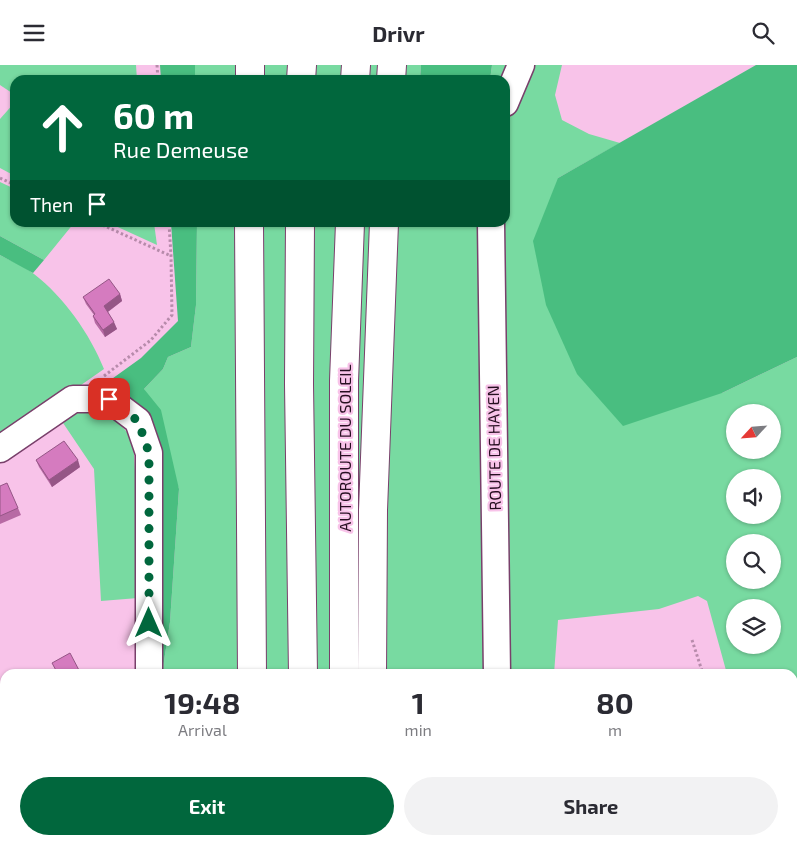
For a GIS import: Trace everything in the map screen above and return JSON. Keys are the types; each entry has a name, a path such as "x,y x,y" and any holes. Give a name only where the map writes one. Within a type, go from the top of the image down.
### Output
{"highway":[{"path":"249,227 252,669"},
{"path":"300,227 299,384 303,669"},
{"name":"AUTOROUTE DU SOLEIL","path":"344,669 344,381 350,227"},
{"path":"372,669 372,510 384,227"}],"street":[{"path":"510,91 521,65"},
{"name":"ROUTE DE HAYEN","path":"491,227 497,669"},
{"path":"0,449 73,399 109,399 138,421 149,453 149,669"}],"path":[{"path":"107,227 171,256"},
{"path":"73,399 151,340 172,315 168,227"},
{"path":"692,640 701,669"}],"green space":[{"path":"0,65 136,65 137,75 10,75 10,92 0,85"},
{"path":"160,65 195,65 195,75 161,75"},
{"path":"195,65 421,65 420,75 195,75"},
{"path":"421,65 492,65 491,75 420,75"},
{"path":"492,65 512,65 507,75 491,75"},
{"path":"530,65 562,65 555,95 562,120 589,134 620,143 558,178 722,393 797,357 797,669 726,669 707,601 698,596 659,609 558,620 554,669 509,669 503,227 510,227 510,117 515,95"},
{"path":"756,65 797,65 797,357 722,393 623,426 577,374 546,305 533,241 558,178"},
{"path":"10,108 10,173 0,168 0,119"},
{"path":"0,182 10,187 10,227 71,227 44,260 0,236"},
{"path":"118,227 155,227 157,245"},
{"path":"171,227 197,227 196,305 191,347 168,357 163,369 144,389 161,410 179,489 170,622 162,669 155,450 101,389 141,358 178,321"},
{"path":"197,227 485,227 485,669 163,669 170,622 179,489 144,389 163,369 168,357 191,347 196,305"},
{"path":"0,236 44,260 33,273 0,255"},
{"path":"0,255 30,271 56,294 84,330 104,369 0,439"},
{"path":"84,409 112,415 133,439 137,503 138,598 101,601 94,469 59,417"}],"building":[{"path":"109,279 120,294 104,306 114,322 103,330 83,297"},
{"path":"64,441 78,460 49,480 36,460"},
{"path":"7,483 18,508 0,516 0,486"},
{"path":"70,653 78,669 55,669 52,663"}],"route":[{"path":"109,399 138,421 149,453 149,623"}]}
